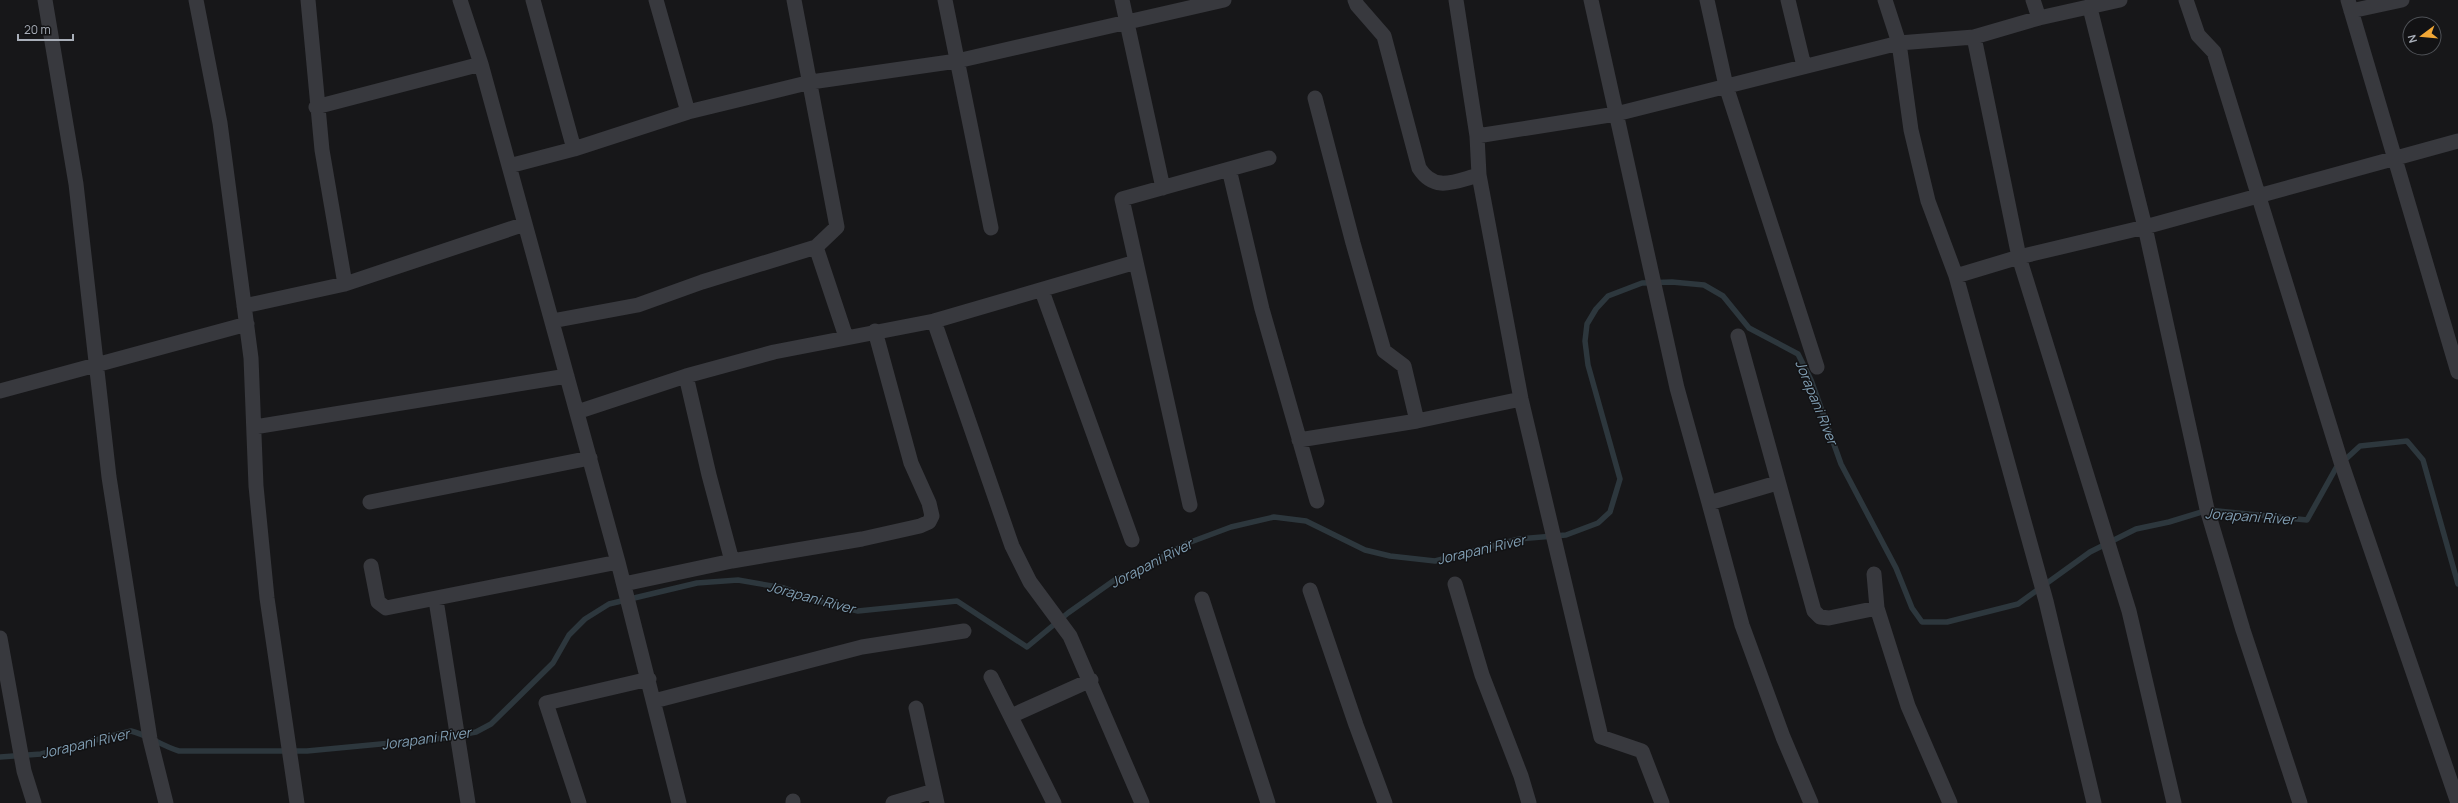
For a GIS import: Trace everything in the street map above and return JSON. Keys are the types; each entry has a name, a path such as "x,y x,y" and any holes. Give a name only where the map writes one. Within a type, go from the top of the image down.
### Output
{"street":[{"path":"45,0 76,184 109,477 154,762 166,803"},
{"path":"196,0 220,123 247,324 251,358 256,486 267,598 297,803"},
{"path":"308,0 316,107 345,284"},
{"path":"460,0 481,64 590,458 649,679 679,803"},
{"path":"533,0 574,149"},
{"path":"656,0 688,112"},
{"path":"552,321 638,305 702,282 816,247 837,226 811,82 794,0"},
{"path":"945,0 991,228"},
{"path":"1122,0 1162,188"},
{"path":"509,166 574,149 688,112 811,82 957,61 1127,24 1224,0"},
{"path":"1355,0 1361,11 1376,25 1384,36 1419,168 1426,178 1435,183 1446,183 1479,175"},
{"path":"1456,0 1477,136 1479,175 1521,399 1548,511 1559,569 1601,737 1642,751 1662,803"},
{"path":"1591,0 1677,388 1742,625 1783,737 1811,803"},
{"path":"1707,0 1726,86 1818,367"},
{"path":"1788,0 1804,66"},
{"path":"1885,0 1899,43 1910,130 1928,201 1956,276 2046,601 2094,803"},
{"path":"2033,0 2039,18"},
{"path":"1477,136 1616,114 1899,43 1974,37 2039,18 2090,8 2120,0"},
{"path":"2186,0 2198,35 2214,52 2341,462 2350,483 2458,803"},
{"path":"2402,0 2349,6 2458,372"},
{"path":"2090,8 2145,228 2207,509 2244,630 2300,803"},
{"path":"1974,37 2020,257 2129,611 2174,803"},
{"path":"316,107 481,64"},
{"path":"1315,98 1353,243 1384,351 1404,366 1417,420"},
{"path":"1956,276 2020,257 2145,228 2394,157 2458,141"},
{"path":"1190,505 1122,199 1269,158"},
{"path":"1229,169 1262,309 1317,500"},
{"path":"244,306 345,284 525,224"},
{"path":"816,247 846,337"},
{"path":"577,412 686,376 774,352 934,321 1042,291 1136,262"},
{"path":"1042,291 1132,540"},
{"path":"934,321 1012,546 1030,582 1070,636 1091,680 1142,803"},
{"path":"0,391 247,324"},
{"path":"625,588 732,561 862,539 920,526 929,522 932,516 929,503 911,463 875,332"},
{"path":"1738,336 1814,611 1820,617 1829,618 1877,608"},
{"path":"254,427 567,376"},
{"path":"686,376 709,475 732,561"},
{"path":"1299,440 1417,420 1521,399"},
{"path":"370,502 590,458"},
{"path":"1709,503 1778,484"},
{"path":"371,566 376,597 381,607 386,608 436,600 618,562"},
{"path":"1874,574 1877,608 1908,706 1950,803"},
{"path":"1455,584 1482,675 1521,776 1529,803"},
{"path":"1310,590 1356,725 1385,803"},
{"path":"1202,599 1268,803"},
{"path":"436,600 468,803"},
{"path":"654,701 862,647 964,631"},
{"path":"0,638 23,768 34,803"},
{"path":"991,677 1054,803"},
{"path":"579,803 546,703 649,679"},
{"path":"1011,716 1091,680"},
{"path":"893,803 936,797 916,708"}],"waterway":[{"name":"Jorapani River","path":"0,757 41,754 131,731 179,751 307,751 444,738 476,732 491,724 553,663 569,635 585,619 609,604 697,583 738,580 784,588 825,603 858,611 957,601 1027,647 1068,613 1116,579 1137,571 1188,543 1231,527 1274,517 1306,521 1365,550 1390,556 1435,561 1519,539 1566,535 1598,523 1610,512 1620,479 1588,365 1585,341 1587,324 1596,309 1608,296 1642,283 1672,282 1704,285 1723,296 1749,328 1798,354 1811,380 1841,464 1896,568 1912,608 1922,622 1947,622 2018,604 2090,552 2136,529 2169,522 2208,510 2307,520 2336,468 2360,446 2407,441 2423,460 2458,584"}]}
